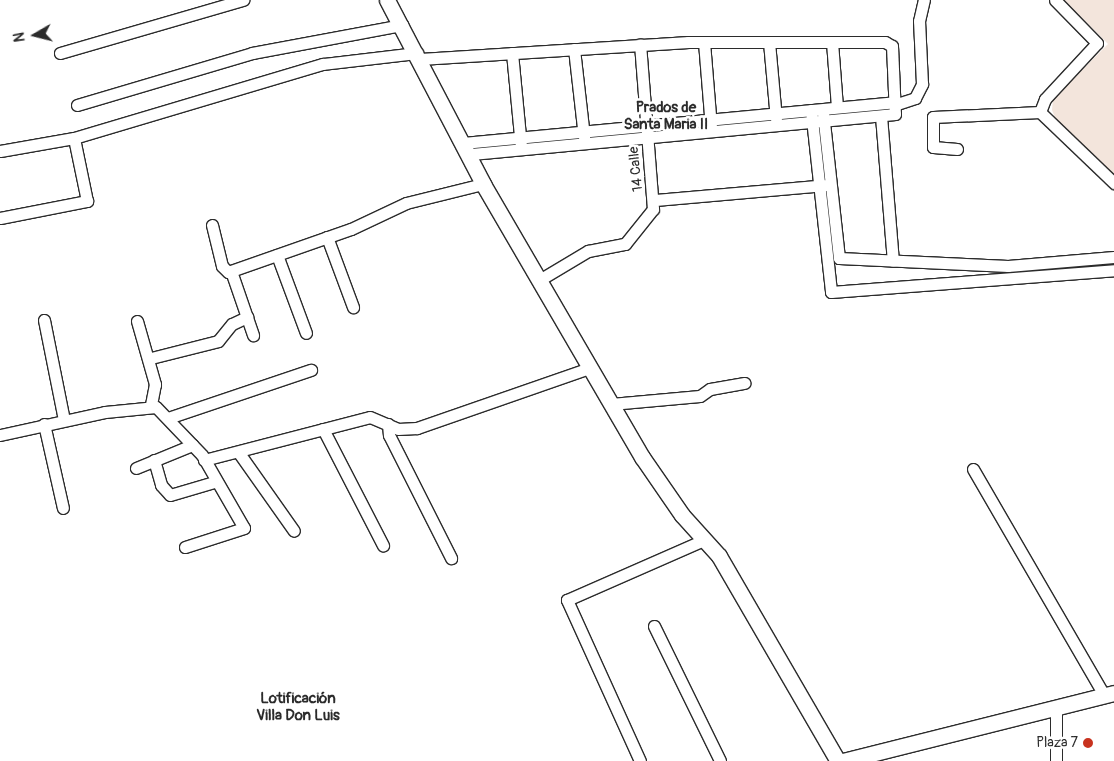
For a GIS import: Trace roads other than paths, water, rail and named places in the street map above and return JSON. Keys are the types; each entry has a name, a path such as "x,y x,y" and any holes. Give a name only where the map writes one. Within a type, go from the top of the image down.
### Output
{"street":[{"path":"60,53 243,0"},
{"path":"387,0 419,56 483,184 541,279 589,368 657,481 726,567 838,761"},
{"path":"466,149 521,144 585,144 648,138 775,113 881,116 915,98 922,84 919,21 924,0"},
{"path":"1040,112 1045,99 1097,42 1055,0"},
{"path":"77,105 252,53 402,25"},
{"path":"0,151 74,138 322,64 419,56 512,53 640,45 704,42 890,43 897,107"},
{"path":"704,42 711,125"},
{"path":"769,42 776,125"},
{"path":"832,42 837,107"},
{"name":"14 Calle","path":"640,45 654,200"},
{"path":"574,49 585,144"},
{"path":"512,53 521,144"},
{"path":"521,144 584,132 647,125 776,125 818,115 837,107 897,107"},
{"path":"957,149 933,147 933,117 1040,112 1114,183"},
{"path":"818,115 830,292 1114,270"},
{"path":"881,116 893,261"},
{"path":"0,218 87,201 74,138"},
{"path":"231,271 327,237 406,203 483,184"},
{"path":"541,279 588,251 625,244 651,213 654,200 824,185"},
{"path":"824,185 837,257 1008,266 1114,257"},
{"path":"212,225 222,266 231,271 253,335"},
{"path":"327,237 353,307"},
{"path":"277,254 306,333"},
{"path":"1078,260 1080,273"},
{"path":"994,265 994,279"},
{"path":"1008,266 1008,278"},
{"path":"151,358 218,341 232,324 247,317"},
{"path":"44,320 64,420"},
{"path":"137,320 151,358 156,390 151,404"},
{"path":"204,460 239,453 370,417 398,429 417,428 589,368"},
{"path":"168,418 311,370"},
{"path":"611,404 700,396 718,386 744,383"},
{"path":"0,435 44,424 151,404 168,418 204,460 214,482 244,528 185,547"},
{"path":"44,424 63,508"},
{"path":"388,424 389,435 451,558"},
{"path":"323,429 383,545"},
{"path":"136,468 192,445"},
{"path":"239,453 294,531"},
{"path":"154,460 161,485 170,495 214,482"},
{"path":"843,761 1109,694 972,469"},
{"path":"640,761 567,600 704,540"},
{"path":"654,626 720,761"},
{"path":"1056,707 1056,761"}],"place":[{"name":"Plaza 7","path":"1088,743"}],"district":[{"name":"Prados de Santa Maria II","path":"666,116"},
{"name":"Lotificación Villa Don Luis","path":"298,706"}]}
